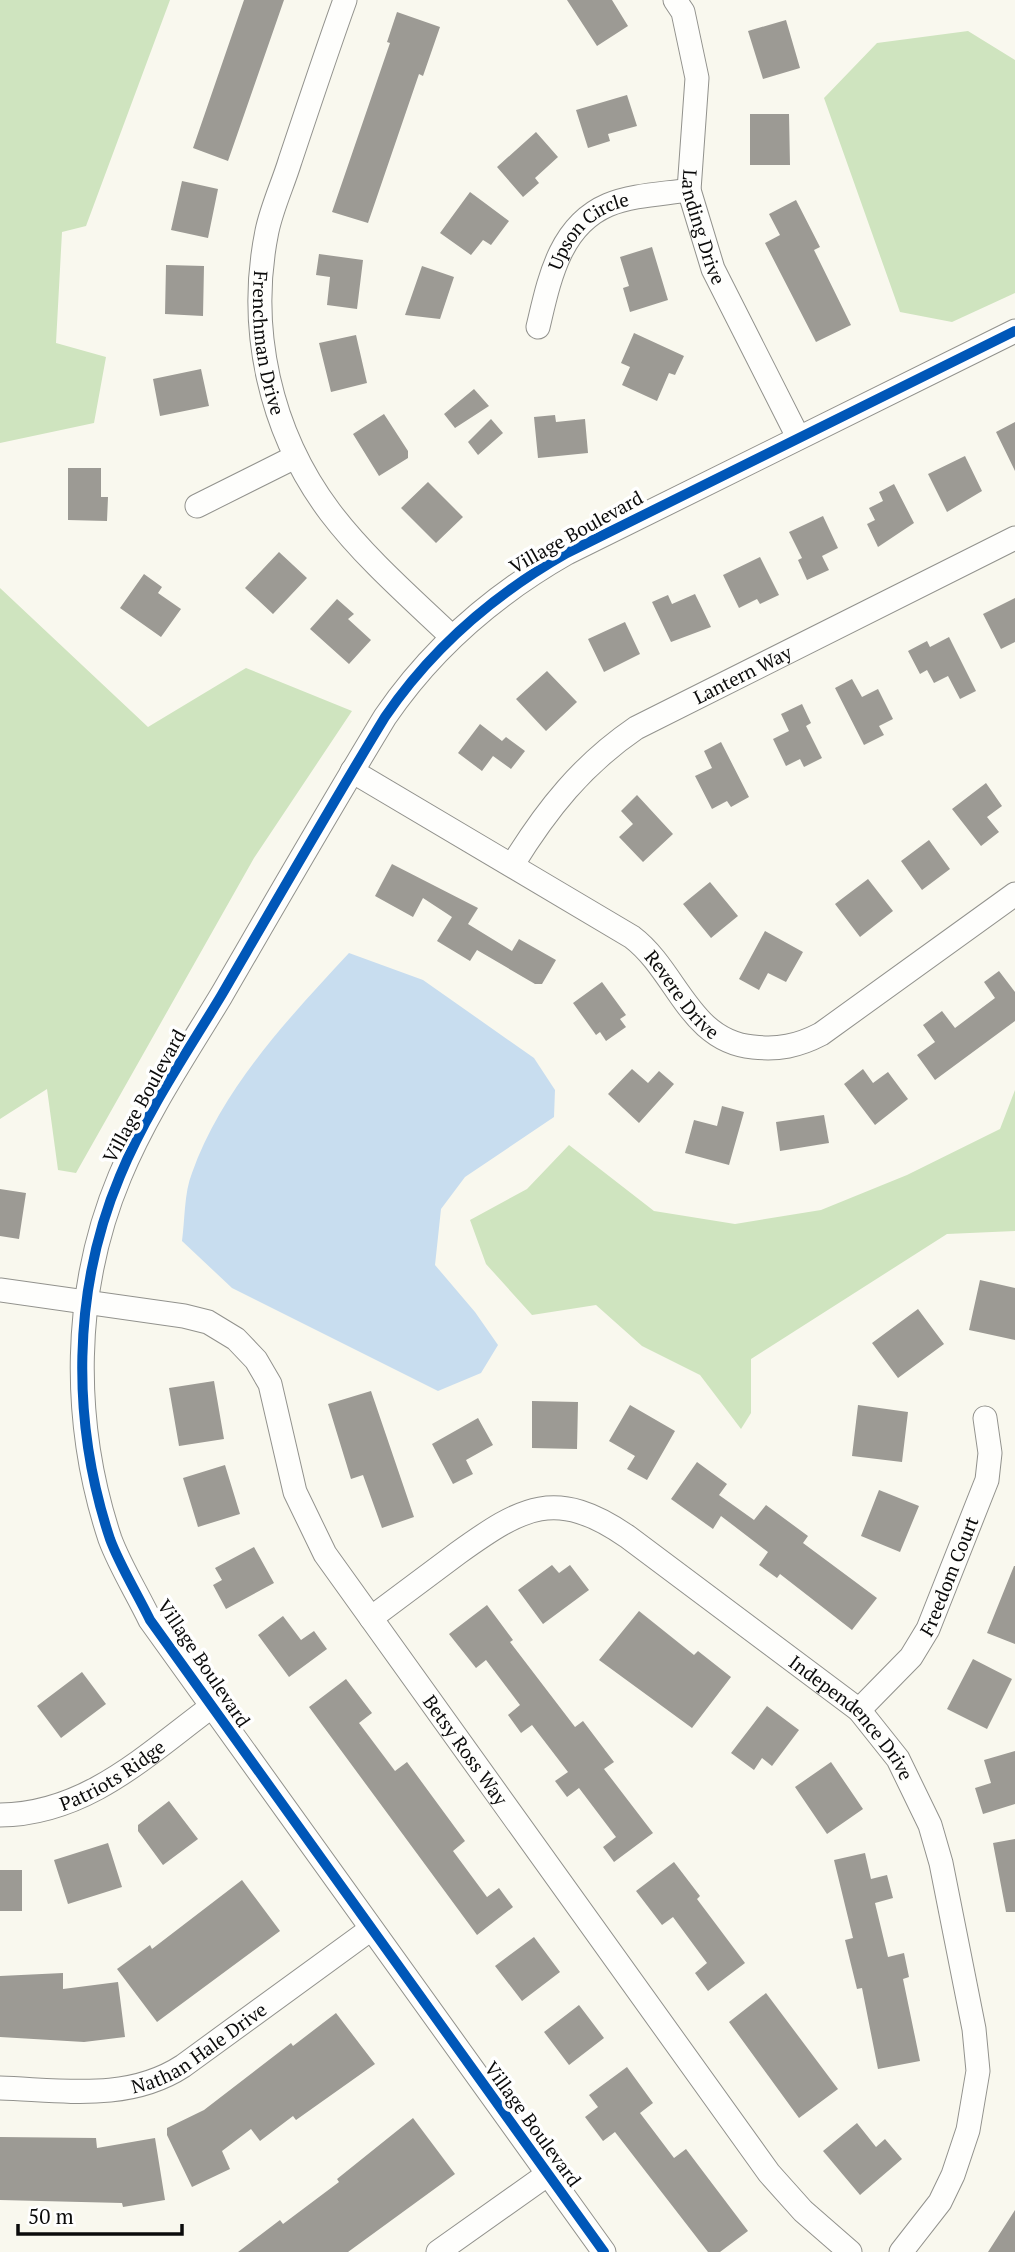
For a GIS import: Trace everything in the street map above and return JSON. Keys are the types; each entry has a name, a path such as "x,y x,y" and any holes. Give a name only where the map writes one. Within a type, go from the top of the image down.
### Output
{"street":[{"name":"Frenchman Drive","path":"345,0 267,230 260,281 261,346 274,402 295,457 330,512 361,548 452,637"},
{"name":"Landing Drive","path":"675,0 683,12 697,78 689,190 713,269 798,437"},
{"name":"Upson Circle","path":"538,327 552,266 581,222 608,205 689,190"},
{"name":"Village Boulevard","path":"604,2252 150,1620 111,1541 93,1478 84,1411 82,1343 86,1301 107,1208 132,1150 352,771 396,701 452,637 531,573 798,437 1015,331"},
{"path":"197,506 295,457"},
{"name":"Lantern Way","path":"513,864 544,815 569,784 593,759 636,728 1015,538"},
{"name":"Revere Drive","path":"352,771 513,864 641,943 688,1008 717,1036 735,1044 768,1049 799,1044 829,1030 1015,894"},
{"path":"0,1290 86,1301"},
{"name":"Betsy Ross Way","path":"86,1301 196,1318 219,1327 250,1353 273,1393 291,1479 305,1516 325,1555 769,2173 803,2211 850,2252"},
{"name":"Freedom Court","path":"859,1710 911,1657 928,1629 987,1480 990,1453 985,1418"},
{"name":"Independence Drive","path":"371,1618 511,1517 541,1508 578,1511 603,1520 628,1537 859,1710 906,1773 935,1840 977,2055 974,2106 958,2163 940,2202 901,2252"},
{"name":"Patriots Ridge","path":"0,1815 49,1810 78,1799 103,1786 211,1707"},
{"name":"Nathan Hale Drive","path":"0,2088 113,2091 155,2082 183,2066 371,1928"},
{"path":"439,2252 548,2174"}],"green space":[{"path":"0,0 170,0 86,226 62,232 56,343 106,357 94,423 0,443"},
{"path":"968,31 1015,60 1015,293 952,322 900,312 824,98 877,43"},
{"path":"0,588 148,727 246,668 352,711 254,858 76,1173 58,1170 47,1089 0,1119"},
{"path":"1015,1090 1015,1231 947,1234 751,1359 751,1413 741,1429 700,1375 642,1346 596,1305 532,1315 486,1264 470,1220 527,1189 569,1145 654,1211 735,1224 821,1210 907,1175 1000,1129"}],"water":[{"path":"349,953 423,980 534,1058 555,1090 554,1117 465,1177 441,1209 435,1265 475,1312 498,1345 481,1373 438,1391 232,1288 182,1241 189,1181 221,1112 259,1055"}],"building":[{"path":"244,0 284,0 228,161 193,148"},
{"path":"567,0 612,0 628,26 597,46"},
{"path":"397,12 440,27 423,76 419,74 368,223 332,212 390,43 387,42"},
{"path":"786,20 800,68 763,79 748,31"},
{"path":"627,95 637,126 608,134 610,141 588,148 576,110"},
{"path":"750,114 789,114 790,165 750,165"},
{"path":"536,132 558,157 535,178 539,183 523,197 497,167"},
{"path":"182,181 218,189 208,238 171,230"},
{"path":"470,192 509,221 491,245 483,240 471,255 440,233"},
{"path":"796,200 820,247 814,250 851,325 816,342 765,243 780,235 769,214"},
{"path":"652,247 668,300 630,312 623,288 629,286 620,257"},
{"path":"319,254 363,260 357,309 327,305 330,277 316,275"},
{"path":"166,265 204,266 203,316 165,314"},
{"path":"422,266 454,277 440,319 405,315"},
{"path":"634,333 684,356 675,375 669,373 657,401 622,385 630,367 621,363"},
{"path":"356,335 367,383 331,392 319,343"},
{"path":"201,369 209,406 160,416 153,379"},
{"path":"474,389 489,406 455,428 444,414"},
{"path":"384,414 408,451 408,458 379,476 353,434"},
{"path":"555,415 556,422 585,419 588,453 538,458 534,417"},
{"path":"491,419 503,433 478,455 468,442"},
{"path":"1015,422 1015,471 996,432"},
{"path":"965,456 982,491 947,512 928,474"},
{"path":"68,468 101,468 101,497 108,497 107,521 68,520"},
{"path":"428,482 463,517 436,543 401,508"},
{"path":"894,484 914,523 878,547 867,524 875,520 869,508 883,501 879,492"},
{"path":"823,516 838,548 822,556 829,570 807,580 798,560 802,558 789,532"},
{"path":"279,552 307,578 273,614 245,588"},
{"path":"760,557 779,595 760,604 757,599 739,608 723,575"},
{"path":"144,574 162,587 158,593 181,609 161,637 120,608"},
{"path":"695,594 711,627 671,642 652,602 668,595 672,604"},
{"path":"1015,598 1015,642 1001,649 983,614"},
{"path":"337,599 354,614 348,619 371,640 349,664 310,629"},
{"path":"625,622 640,654 604,672 588,639"},
{"path":"949,637 976,691 960,699 948,676 934,683 927,670 920,674 908,651 927,641 930,647"},
{"path":"547,671 577,702 546,731 516,699"},
{"path":"852,679 862,697 878,689 893,719 879,726 884,735 864,745 835,688"},
{"path":"802,704 811,723 806,726 822,758 804,767 800,759 786,766 773,739 789,731 781,714"},
{"path":"480,724 502,741 506,737 525,751 511,769 493,756 482,771 458,753"},
{"path":"721,742 749,797 731,807 727,801 712,809 695,776 712,768 704,751"},
{"path":"986,783 1002,806 987,817 999,832 981,846 952,809"},
{"path":"637,795 673,834 643,862 619,837 633,824 621,811"},
{"path":"929,840 950,869 922,890 901,861"},
{"path":"392,864 478,908 468,924 512,951 519,939 556,960 542,984 535,984 477,950 470,961 437,941 452,917 423,898 413,917 375,896"},
{"path":"868,879 893,911 860,937 835,904"},
{"path":"710,882 738,916 711,938 683,904"},
{"path":"765,931 803,952 786,982 768,973 759,990 739,979"},
{"path":"999,971 1015,992 1015,1021 935,1080 917,1055 935,1042 923,1025 942,1011 955,1028 995,998 984,982"},
{"path":"602,982 626,1015 620,1019 626,1027 606,1041 600,1032 596,1035 573,1003"},
{"path":"632,1069 648,1083 659,1071 674,1084 639,1123 608,1094"},
{"path":"863,1069 873,1083 888,1072 908,1099 875,1125 844,1084"},
{"path":"722,1106 744,1112 729,1165 685,1153 694,1120 717,1126"},
{"path":"824,1115 829,1143 780,1151 776,1122"},
{"path":"0,1189 26,1193 19,1239 0,1236"},
{"path":"980,1280 1015,1288 1015,1340 969,1330"},
{"path":"918,1309 944,1344 898,1378 872,1343"},
{"path":"214,1381 224,1439 179,1446 169,1388"},
{"path":"371,1391 414,1517 382,1528 363,1475 351,1479 328,1404"},
{"path":"532,1401 578,1402 577,1449 532,1448"},
{"path":"630,1405 675,1431 647,1480 627,1469 635,1456 609,1441"},
{"path":"858,1405 908,1412 902,1462 852,1456"},
{"path":"478,1418 493,1445 466,1460 473,1474 453,1484 432,1444"},
{"path":"697,1462 727,1484 719,1495 754,1520 766,1505 808,1536 803,1543 877,1598 852,1630 780,1574 777,1578 759,1565 768,1552 721,1516 713,1529 671,1499"},
{"path":"225,1465 240,1514 198,1527 183,1478"},
{"path":"879,1490 919,1506 900,1552 861,1536"},
{"path":"254,1547 274,1583 226,1609 213,1585 222,1580 215,1568"},
{"path":"552,1565 559,1573 570,1565 589,1590 543,1624 518,1590"},
{"path":"1015,1566 1015,1644 987,1633"},
{"path":"487,1605 513,1640 510,1642 575,1727 583,1721 614,1762 604,1769 653,1833 614,1862 603,1847 616,1837 579,1788 567,1797 555,1781 568,1772 532,1725 521,1733 508,1715 520,1705 486,1660 476,1668 449,1634"},
{"path":"639,1611 694,1655 698,1651 731,1677 692,1728 599,1660"},
{"path":"283,1616 301,1640 314,1631 327,1649 289,1677 258,1635"},
{"path":"973,1659 1012,1679 987,1729 947,1709"},
{"path":"82,1672 106,1704 61,1738 37,1706"},
{"path":"346,1679 372,1713 359,1723 395,1771 407,1762 465,1841 453,1851 487,1897 499,1888 513,1907 477,1935 309,1707"},
{"path":"767,1706 799,1730 772,1766 762,1758 754,1770 731,1753"},
{"path":"1015,1751 1015,1804 983,1814 975,1788 991,1783 984,1760"},
{"path":"831,1762 863,1809 827,1834 795,1787"},
{"path":"169,1801 198,1839 163,1865 138,1831 138,1825"},
{"path":"1015,1839 1015,1912 1006,1912 993,1843"},
{"path":"108,1843 122,1887 68,1904 54,1860"},
{"path":"865,1853 871,1879 887,1875 893,1898 875,1903 888,1957 904,1953 909,1977 903,1979 920,2061 878,2069 862,1988 857,1989 845,1940 853,1938 834,1860"},
{"path":"674,1862 700,1896 697,1899 745,1963 708,1991 695,1973 707,1963 673,1917 662,1925 636,1891"},
{"path":"0,1870 22,1870 22,1911 0,1911"},
{"path":"242,1880 280,1931 157,2022 117,1969 150,1945 152,1949"},
{"path":"534,1937 560,1972 522,2001 495,1966"},
{"path":"63,1973 63,1989 118,1982 125,2037 84,2042 0,2037 0,1976"},
{"path":"766,1993 838,2089 799,2118 729,2022"},
{"path":"579,2005 604,2038 569,2065 544,2032"},
{"path":"336,2013 375,2064 296,2120 293,2116 260,2141 251,2129 222,2151 230,2169 192,2187 167,2135 167,2128 204,2110 291,2043 293,2046"},
{"path":"627,2067 653,2103 640,2113 674,2158 686,2149 748,2231 720,2252 708,2252 615,2132 603,2141 585,2117 598,2107 589,2095"},
{"path":"413,2118 455,2174 348,2252 238,2252 280,2220 283,2224 339,2182 337,2179"},
{"path":"857,2123 876,2147 885,2139 902,2159 860,2195 823,2151"},
{"path":"0,2137 96,2138 97,2148 155,2138 165,2200 123,2207 122,2203 0,2200"},
{"path":"1015,2210 1015,2252 988,2252"}],"cycle path":[{"path":"604,2252 150,1620 110,1539 88,1449 82,1356 85,1310 93,1264 104,1220 120,1176 154,1107 385,717 403,692 444,646 515,586 567,553 1015,331"}]}
